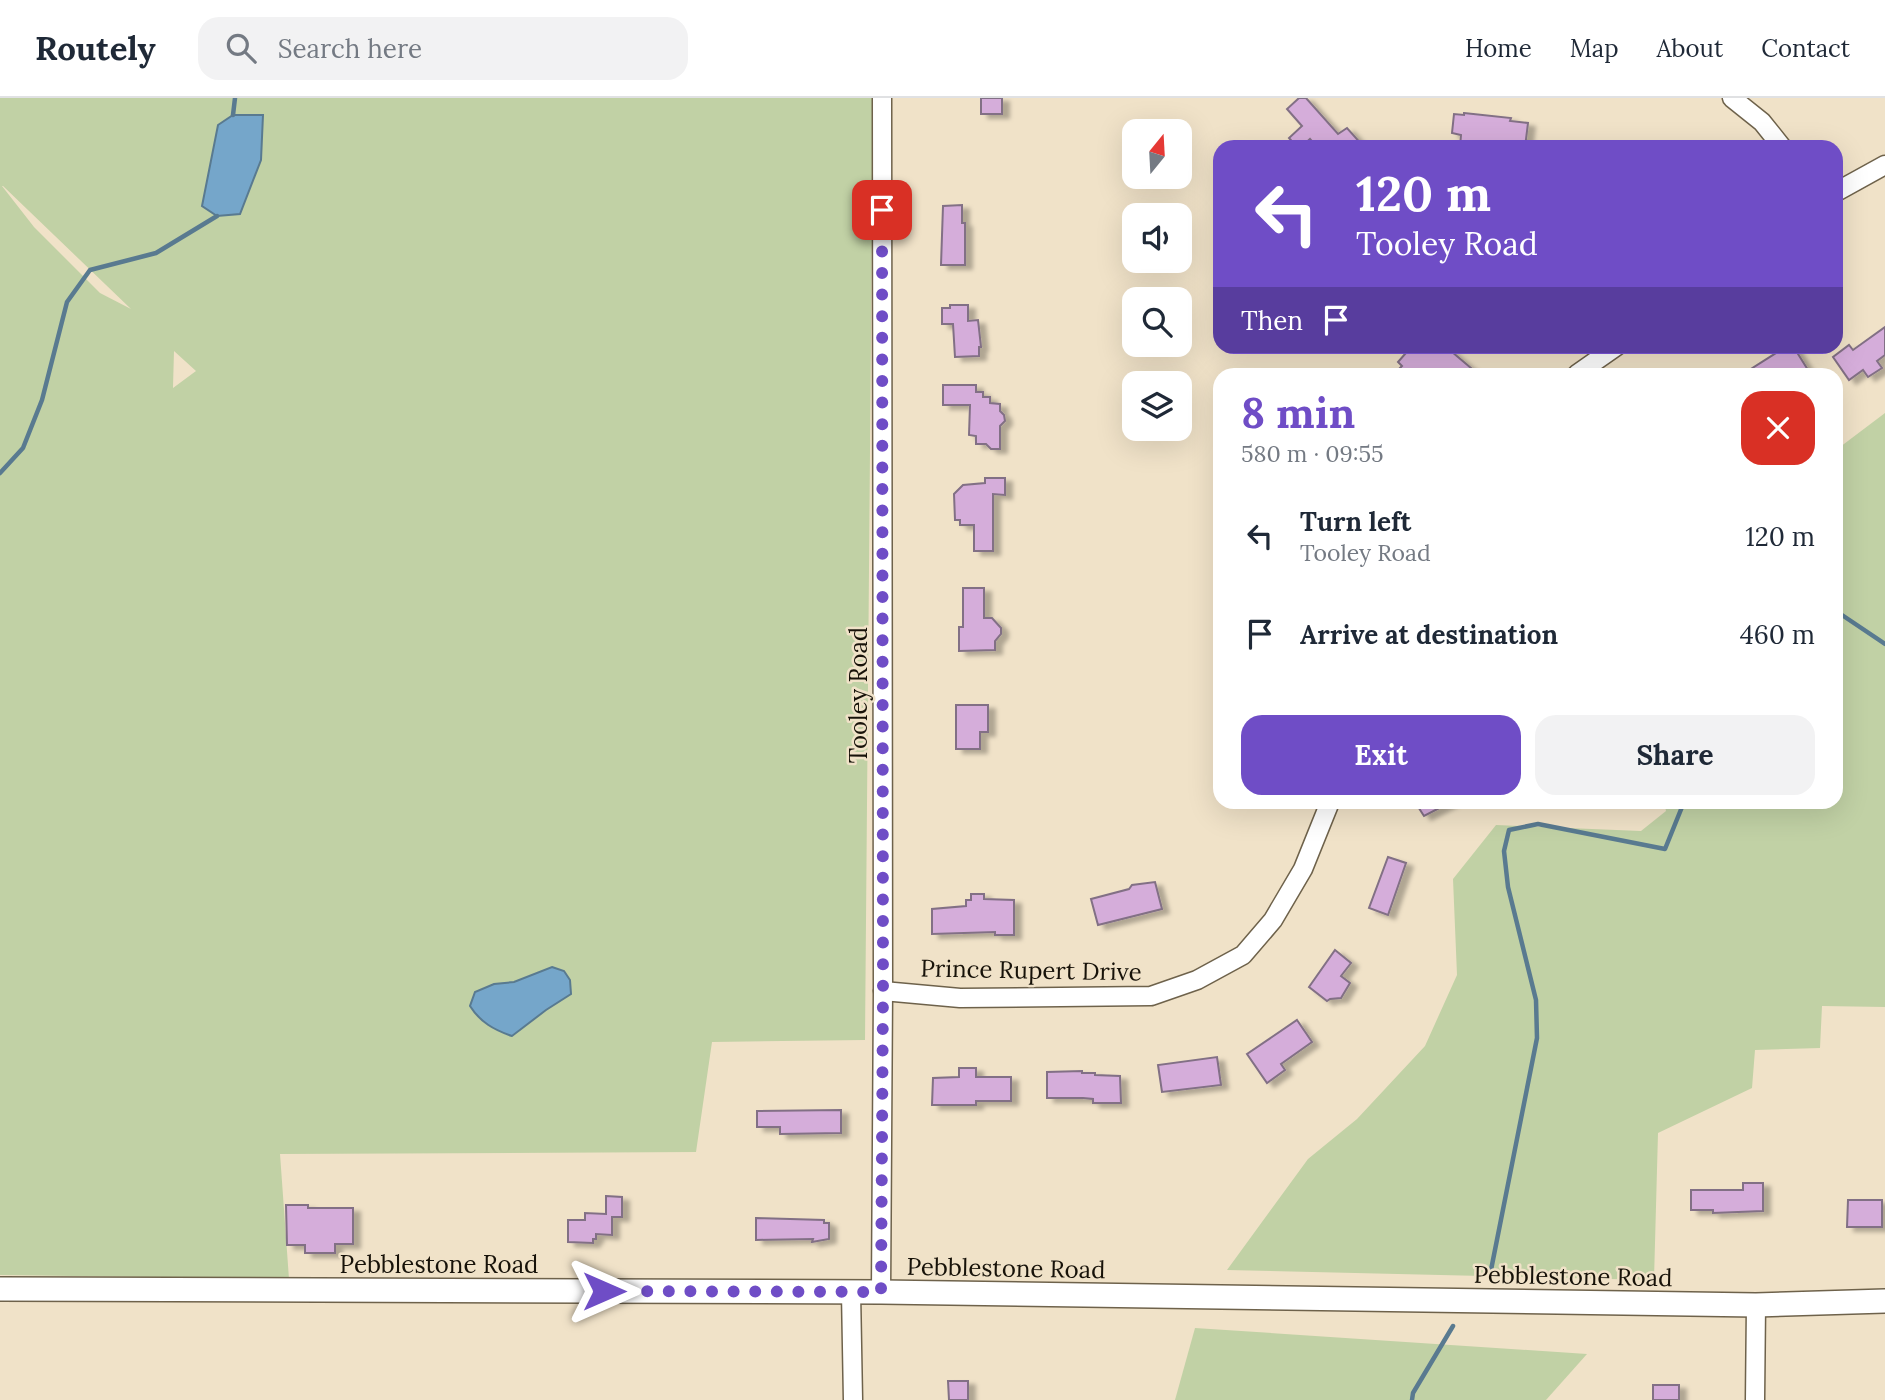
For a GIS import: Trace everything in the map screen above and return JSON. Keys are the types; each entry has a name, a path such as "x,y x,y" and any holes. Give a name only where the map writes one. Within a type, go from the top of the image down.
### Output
{"street":[{"name":"Tooley Road","path":"881,1292 882,98"},
{"path":"1732,98 1762,122 1776,140"},
{"path":"1843,188 1885,166"},
{"path":"1586,368 1606,354"},
{"name":"Prince Rupert Drive","path":"883,990 960,998 1151,996 1197,980 1243,955 1273,920 1303,869 1327,809"},
{"name":"Pebblestone Road","path":"0,1289 881,1292 1756,1305 1885,1301"},
{"path":"851,1292 853,1400"},
{"path":"1755,1400 1756,1305"}],"green space":[{"path":"0,98 873,98 865,1040 712,1042 696,1152 280,1154 289,1279 0,1275","holes":["3,186 131,309 100,293 34,227","174,351 196,371 173,388 173,387"]},
{"path":"1885,413 1885,1007 1822,1006 1820,1048 1755,1050 1752,1088 1658,1133 1654,1280 1227,1270 1308,1159 1357,1119 1425,1046 1457,975 1453,879 1496,825 1641,831 1666,809 1843,809 1843,445"},
{"path":"1195,1328 1587,1354 1546,1400 1175,1400"}],"water":[{"path":"233,115 263,115 261,160 240,214 217,216 202,206 218,125"},
{"path":"552,967 564,971 570,980 571,994 512,1036 488,1025 470,1006 475,992 494,984 514,982"}],"building":[{"path":"981,98 1002,98 1002,114 981,114"},
{"path":"1299,98 1306,98 1338,134 1347,128 1358,140 1291,140 1289,138 1302,126 1287,109"},
{"path":"1454,114 1511,118 1510,121 1528,123 1526,140 1461,140 1461,135 1452,133"},
{"path":"962,205 965,265 941,265 943,206"},
{"path":"950,305 968,305 968,321 978,320 981,347 979,356 955,357 953,324 942,324 942,308 950,308"},
{"path":"1885,327 1885,355 1877,361 1882,368 1868,377 1863,370 1849,380 1833,357 1843,354 1843,350 1849,345 1853,350"},
{"path":"1405,354 1454,354 1471,368 1400,368 1402,366 1398,362"},
{"path":"1774,354 1798,354 1807,368 1752,368"},
{"path":"943,385 976,385 976,392 983,392 983,397 990,397 990,403 1000,404 1005,421 1000,426 1000,449 976,444 976,436 969,435 970,405 943,405"},
{"path":"985,478 1005,478 1005,495 993,494 993,551 974,551 974,525 960,525 960,520 955,520 954,494 963,485 985,483"},
{"path":"963,588 984,588 984,618 992,618 1001,628 1001,634 995,641 995,650 959,651 959,627 963,627"},
{"path":"956,705 988,705 988,732 980,732 980,749 956,749"},
{"path":"1420,809 1438,809 1424,816"},
{"path":"1388,857 1406,863 1388,915 1369,908"},
{"path":"1155,882 1162,909 1098,925 1091,899 1129,889 1132,885"},
{"path":"971,894 984,894 984,899 1014,900 1014,935 995,935 995,932 932,934 932,909 966,906 966,900 971,900"},
{"path":"1335,950 1351,963 1341,976 1350,983 1341,998 1327,1001 1309,987"},
{"path":"1297,1020 1312,1042 1281,1064 1285,1070 1267,1083 1247,1054"},
{"path":"1217,1057 1221,1085 1162,1092 1158,1065"},
{"path":"959,1068 976,1068 976,1077 1011,1077 1011,1101 976,1101 976,1105 932,1105 933,1078 959,1077"},
{"path":"1082,1071 1095,1075 1120,1076 1121,1103 1093,1103 1093,1099 1083,1098 1047,1098 1047,1072"},
{"path":"841,1110 841,1133 780,1134 780,1127 757,1127 757,1111"},
{"path":"1743,1183 1763,1183 1763,1211 1713,1213 1713,1210 1691,1210 1691,1190 1743,1190"},
{"path":"606,1196 622,1197 622,1217 612,1217 612,1235 596,1234 593,1243 568,1242 568,1220 585,1220 585,1213 606,1214"},
{"path":"1848,1200 1882,1200 1882,1227 1847,1227"},
{"path":"286,1205 353,1208 353,1244 335,1244 335,1253 305,1253 305,1245 287,1245"},
{"path":"756,1218 824,1220 824,1223 829,1223 829,1239 812,1242 813,1239 756,1240"},
{"path":"948,1381 968,1381 968,1400 949,1400"},
{"path":"1653,1385 1679,1385 1679,1400 1653,1400"}],"waterway":[{"path":"233,115 235,98"},
{"path":"0,473 23,448 42,400 67,302 90,270 156,253 217,216"},
{"path":"1843,616 1885,644"},
{"path":"1491,1270 1537,1038 1536,1000 1508,887 1504,851 1509,830 1538,824 1665,849 1681,809"},
{"path":"1412,1400 1413,1393 1453,1326"}],"route":[{"path":"604,1291 881,1292 882,210"}]}
